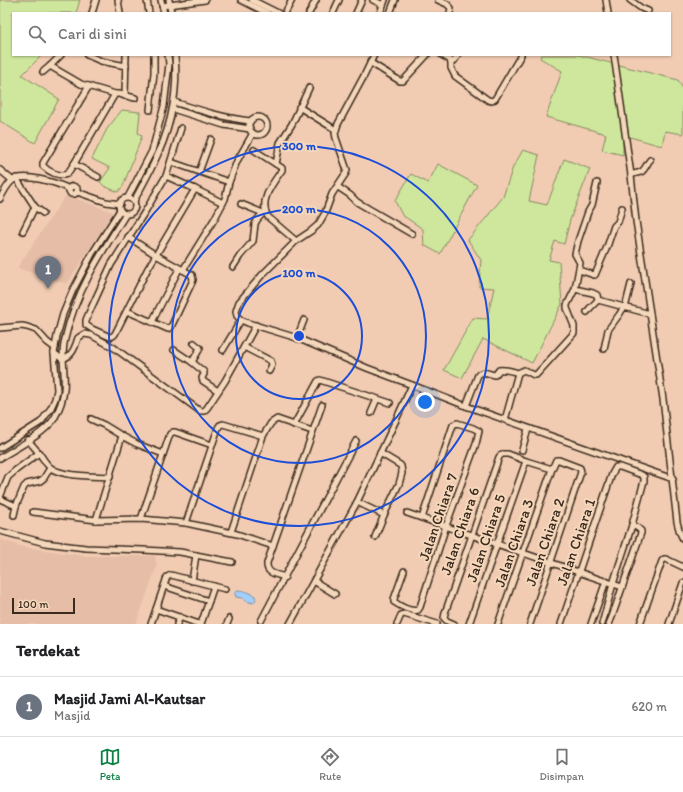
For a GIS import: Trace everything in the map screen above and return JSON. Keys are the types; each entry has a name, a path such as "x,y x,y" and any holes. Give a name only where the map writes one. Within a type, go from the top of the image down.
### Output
{"street":[{"path":"92,12 96,0"},
{"path":"118,0 120,12"},
{"path":"147,0 149,12"},
{"path":"165,2 205,0"},
{"path":"241,0 265,12"},
{"path":"252,0 276,12"},
{"path":"285,12 292,0"},
{"path":"310,12 316,0"},
{"path":"333,12 339,0"},
{"path":"356,12 362,0"},
{"path":"373,0 384,2 380,12"},
{"path":"390,12 396,0"},
{"path":"438,0 447,4 451,8 450,12"},
{"path":"606,0 608,12"},
{"path":"630,0 648,11"},
{"path":"164,12 165,2"},
{"path":"165,2 170,12"},
{"path":"43,72 60,56"},
{"path":"89,56 101,61 126,66"},
{"path":"95,59 99,56"},
{"path":"125,96 126,56"},
{"path":"150,110 154,73 154,56"},
{"path":"0,448 41,422 51,408 55,399 57,390 55,350 63,314 73,290 92,254 120,210 119,206 122,199 128,197 152,151 164,106 168,56"},
{"path":"134,201 158,154 169,124 174,102 175,56"},
{"path":"374,56 345,110 335,133 347,170 338,187 332,194 325,213 318,225 296,240 262,275 239,302 236,316 241,320 297,338 367,368 466,406 673,479"},
{"path":"371,63 400,81 403,81 426,56"},
{"path":"444,56 452,62"},
{"path":"457,56 452,62 451,68 455,76 488,100 492,101 496,100 520,56"},
{"path":"614,56 633,174 636,221 658,361 677,522 683,539"},
{"path":"50,66 81,84 135,98"},
{"path":"89,86 43,163 43,166 46,169 63,176 67,174 74,164 115,94"},
{"path":"276,164 280,143 292,124 309,88"},
{"path":"173,109 251,131 256,134 261,134 266,130 267,125 265,120 260,117 254,118 250,121 236,119 174,102"},
{"path":"300,107 336,130"},
{"path":"208,120 210,113"},
{"path":"152,322 181,270 223,203 237,161 251,131 249,125 250,121"},
{"path":"160,122 169,124"},
{"path":"181,128 166,176 111,265 86,320 86,325 110,338 115,334 134,296 195,188"},
{"path":"200,172 212,139"},
{"path":"233,267 253,241 255,224 264,213 268,192 272,183 282,169 282,167 254,150"},
{"path":"633,174 641,172 650,160"},
{"path":"171,162 229,182"},
{"path":"74,164 98,176"},
{"path":"0,170 14,179 35,207 43,213"},
{"path":"166,176 195,188 223,203"},
{"path":"0,199 14,179 26,177 46,180 63,186 69,189 71,194 75,194 76,192 106,202 120,204"},
{"path":"466,406 478,375 483,372 495,375 499,370 509,370 518,373 524,370 536,375 574,333 574,326 567,308 575,289 579,270 580,263 576,254 577,248 583,226 592,205 597,183"},
{"path":"338,187 357,202 412,234"},
{"path":"0,458 48,426 59,409 64,390 62,359 65,339 72,316 81,292 97,260 126,214 135,210 136,206 134,201 132,198 128,197"},
{"path":"241,204 264,213 296,240"},
{"path":"23,231 35,207"},
{"path":"579,270 595,275 614,226 618,222 622,208"},
{"path":"120,210 126,214"},
{"path":"127,311 168,329 172,325 193,280 192,275 156,256 128,237"},
{"path":"604,349 608,330 624,307 631,284"},
{"path":"575,289 593,293 597,295 598,300"},
{"path":"598,300 650,314"},
{"path":"587,312 598,300"},
{"path":"224,350 241,320"},
{"path":"297,338 304,320"},
{"path":"62,359 68,357 72,353 76,347 78,338 84,334 92,335 123,354 200,411 204,411 218,391 256,325"},
{"path":"0,328 22,326 36,330 62,359"},
{"path":"192,362 200,348 194,343"},
{"path":"244,347 271,361 272,364 268,371"},
{"path":"174,350 204,372 202,378 203,381 218,391"},
{"path":"505,420 518,373"},
{"path":"294,425 318,381 320,380 390,403"},
{"path":"290,624 357,502 412,384"},
{"path":"371,413 378,399"},
{"path":"285,577 269,571 266,568 266,563 322,405"},
{"path":"91,419 122,436 163,454"},
{"path":"231,532 263,436 271,423 277,419 312,431"},
{"name":"Jalan Chiara 7","path":"404,571 394,602 415,611 420,607 446,526 476,444 479,431 457,423 454,425 422,518"},
{"path":"186,523 220,425 224,424 263,436"},
{"path":"522,450 528,428"},
{"path":"142,519 170,434 175,432 212,445"},
{"path":"96,520 122,436"},
{"path":"28,440 50,468 65,473 110,477"},
{"path":"261,621 356,441"},
{"path":"16,506 0,498 8,477 39,453"},
{"path":"375,537 399,484 402,473 400,465 380,453"},
{"name":"Jalan Chiara 6","path":"454,624 444,618 445,613 499,458 502,454 508,454 526,461"},
{"name":"Jalan Chiara 2","path":"530,624 581,472 580,468 559,460 556,460 552,469"},
{"path":"526,461 552,469"},
{"name":"Jalan Chiara 5","path":"469,624 526,461"},
{"name":"Jalan Chiara 1","path":"561,624 616,467 620,467 644,477 632,525"},
{"path":"14,516 16,506 24,487 27,484 40,482 50,468"},
{"name":"Jalan Chiara 3","path":"498,624 552,469"},
{"path":"357,502 384,515"},
{"path":"33,512 96,520 142,519 186,523 231,532 272,546"},
{"path":"407,513 622,587"},
{"path":"632,525 638,528 641,531 641,534 609,624 602,622 613,584 632,525"},
{"path":"0,531 45,543 86,548 162,550 232,562"},
{"path":"192,581 196,555"},
{"path":"640,624 662,561 666,559 683,567"},
{"path":"151,624 167,578 171,575 225,589"},
{"path":"314,581 335,594"},
{"path":"591,624 606,581"},
{"path":"669,624 683,583"},
{"path":"164,586 209,601"},
{"path":"156,609 200,624 214,586"},
{"path":"397,624 401,615 404,614 434,623"},
{"path":"177,624 180,617"}],"shaded area":[{"path":"66,195 113,212 67,284 17,268"},
{"path":"0,539 23,547 87,556 155,556 157,566 136,624 0,624"}],"green space":[{"path":"0,0 80,0 76,12 12,12 12,56 41,56 22,75 59,99 35,143 0,121"},
{"path":"541,56 583,56 678,80 683,89 683,134 665,131 662,146 623,135 623,155 602,150 606,134 546,117 562,71 540,58"},
{"path":"122,110 140,112 138,133 142,136 123,186 118,192 104,186 100,182 110,168 92,159 107,129"},
{"path":"523,150 539,155 529,201 547,205 564,159 590,169 570,220 564,244 555,241 549,260 559,262 562,304 532,363 483,339 462,378 444,370 473,318 487,319 494,288 479,287 481,260 468,240 503,197 513,167"},
{"path":"438,164 477,185 440,254 424,245 423,229 402,215 395,201 411,174 428,183"}],"water":[{"path":"238,590 255,596 255,601 253,603 236,597 235,592"}],"place":[{"name":"Masjid Jami Al-Kautsar","path":"48,289"}]}
